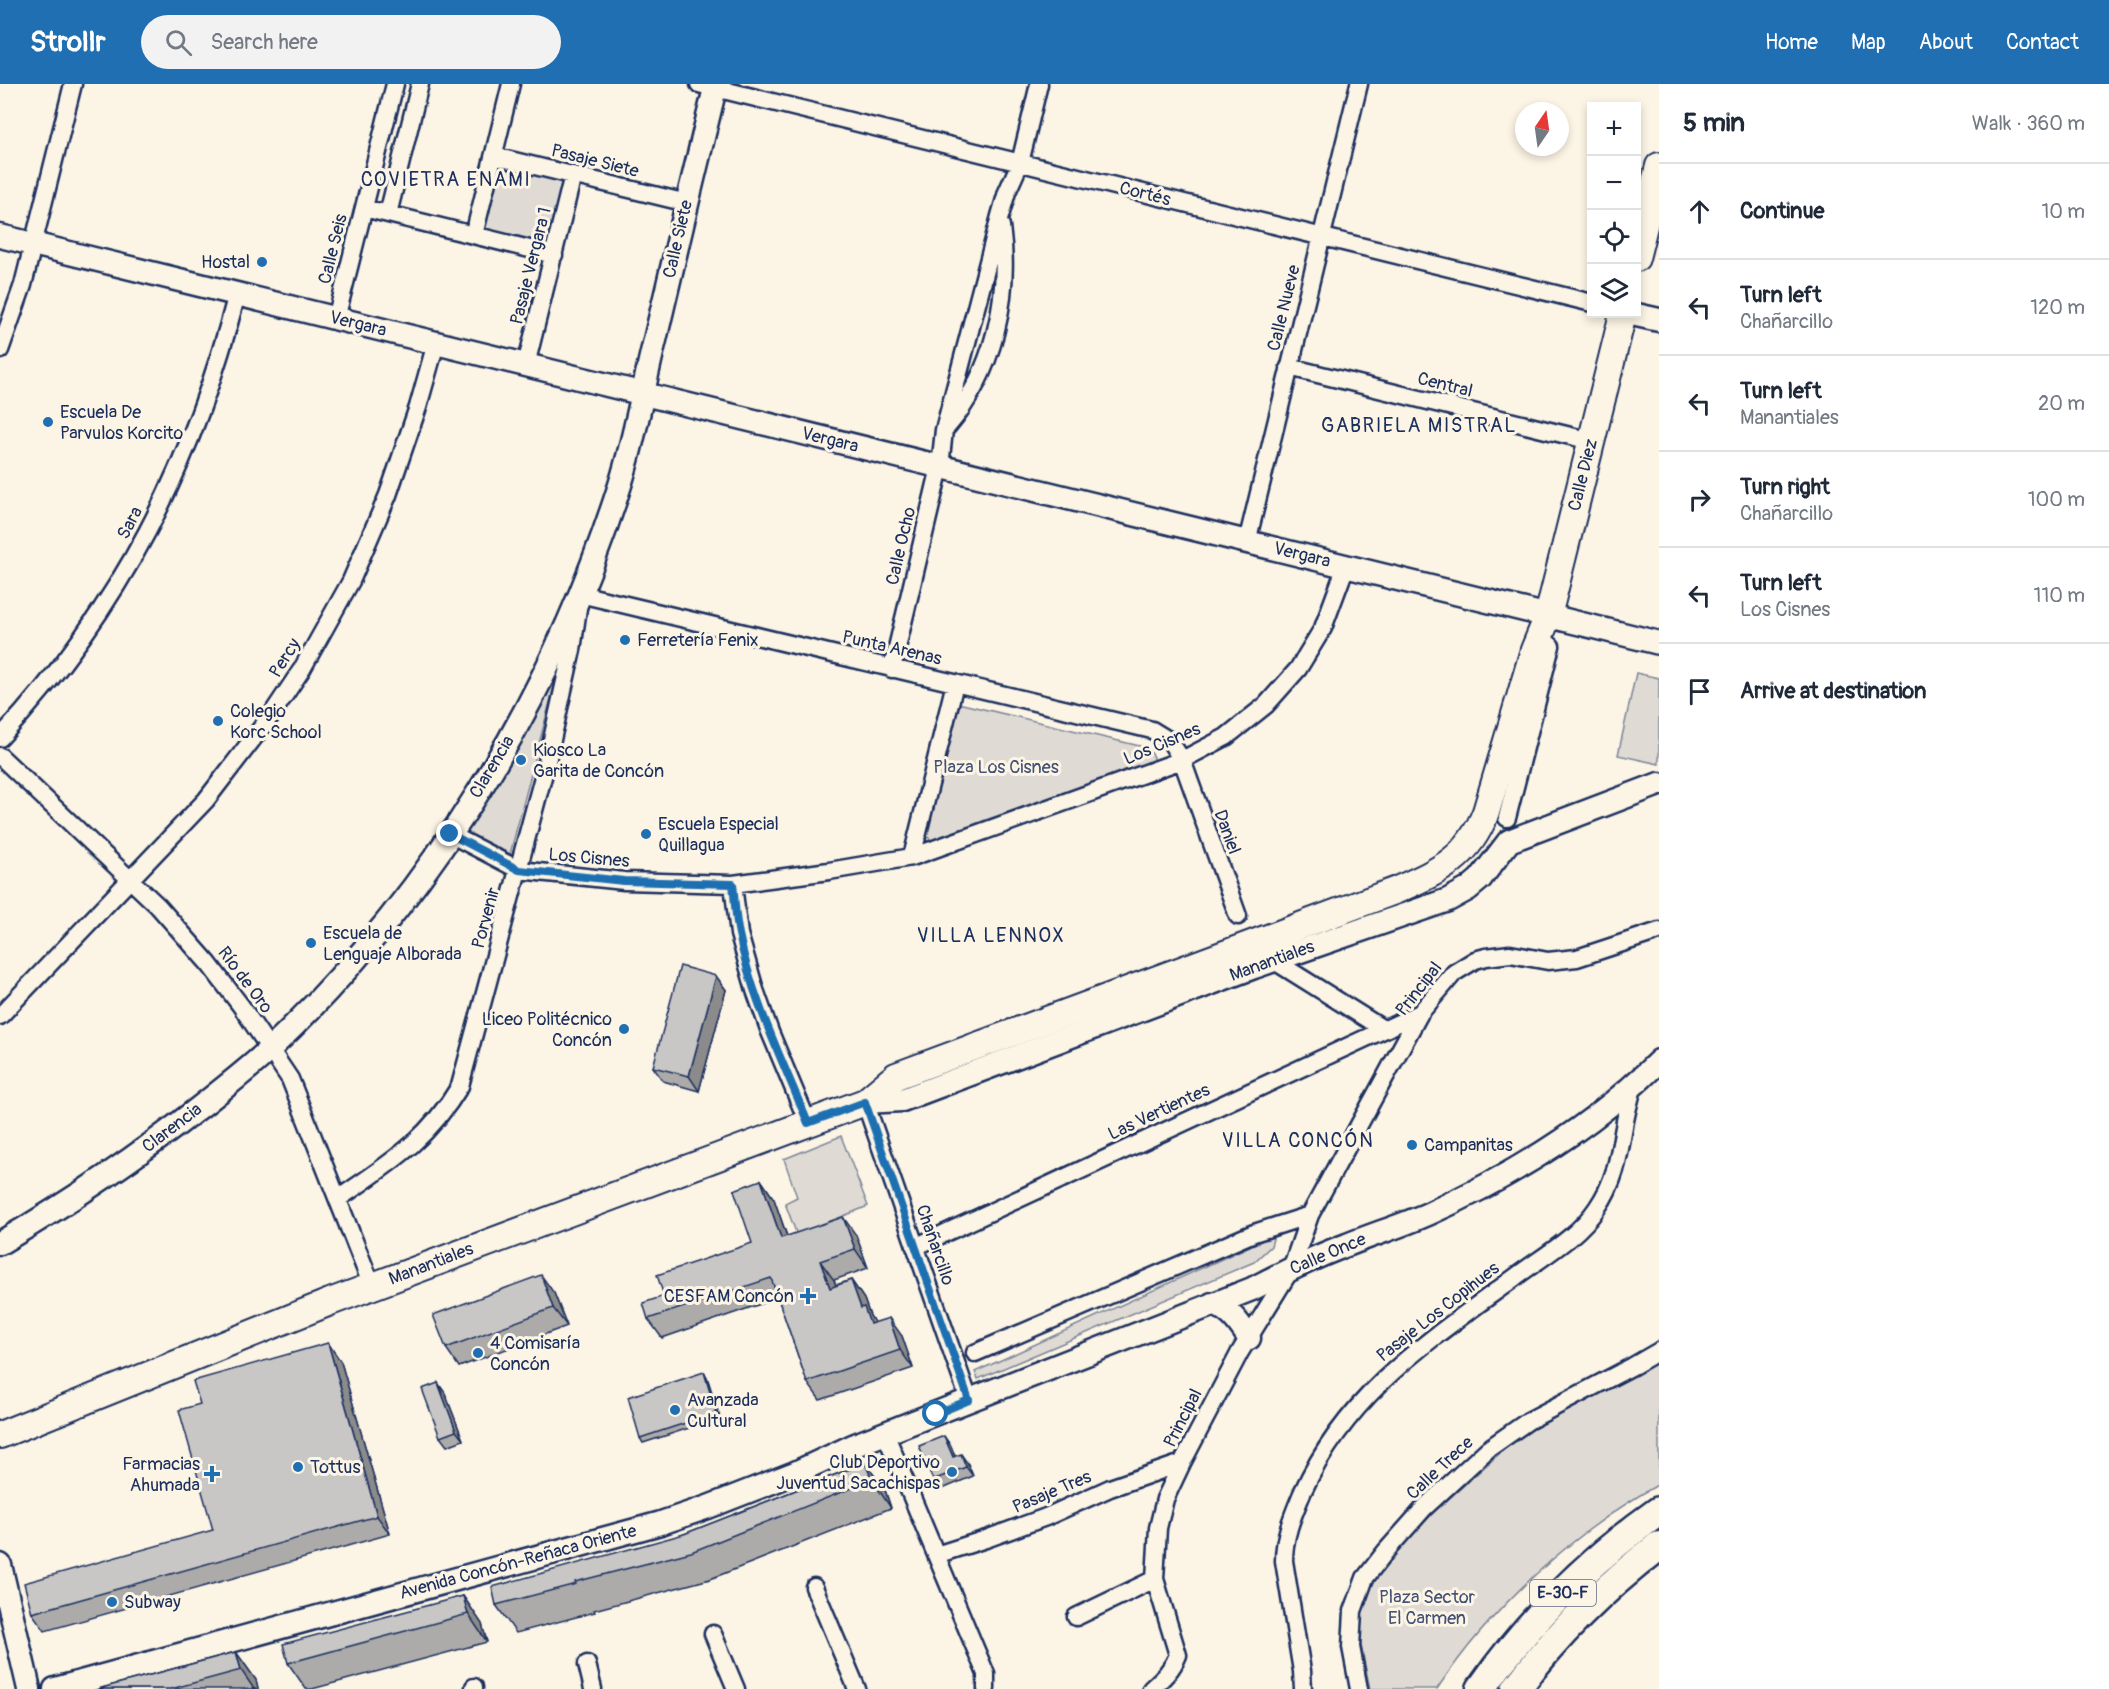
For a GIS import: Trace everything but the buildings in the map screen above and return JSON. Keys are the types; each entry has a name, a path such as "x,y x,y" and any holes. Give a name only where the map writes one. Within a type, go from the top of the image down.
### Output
{"highway":[{"name":"E-30-F","path":"1481,1689 1509,1652 1554,1601 1619,1541 1659,1511"},
{"name":"E-30-F","path":"1516,1689 1596,1599 1659,1546"}],"main road":[{"path":"1641,238 1659,166"},
{"name":"Calle Diez","path":"1431,875 1457,858 1468,846 1481,824 1544,626 1622,318"},
{"name":"Manantiales","path":"0,1435 372,1286 865,1102 896,1076 1431,875"}],"street":[{"path":"0,350 23,285 73,84"},
{"name":"Calle Seis","path":"336,319 395,84"},
{"path":"388,214 420,84"},
{"path":"474,235 511,84"},
{"name":"Calle Ocho","path":"892,669 940,466 944,430 1000,216 1007,192 1020,163 1040,84"},
{"name":"Calle Nueve","path":"1246,542 1359,84"},
{"name":"Cortés","path":"710,85 1587,302"},
{"name":"Calle Siete","path":"642,393 687,203 710,85"},
{"name":"Pasaje Siete","path":"494,156 687,203"},
{"name":"Pasaje Vergara 1","path":"526,365 573,175"},
{"path":"364,208 554,255"},
{"name":"Calle Ocho","path":"944,430 977,386 994,337 1004,258 1000,216"},
{"name":"Vergara","path":"0,236 1346,566 1544,626 1659,643"},
{"name":"Sara","path":"0,738 46,686 82,639 127,570 155,518 194,432 210,388 237,294"},
{"path":"1641,316 1659,320"},
{"name":"Percy","path":"0,1016 199,808 240,758 290,687 351,580 388,495 415,418 436,343"},
{"name":"Central","path":"1289,367 1591,441"},
{"name":"Clarencia","path":"0,1243 138,1155 228,1086 271,1049 365,947 400,905 450,834 512,735 580,594 620,485 642,393"},
{"name":"Los Cisnes","path":"450,834 519,870 624,881 733,884 912,857 1182,760 1205,750 1247,722 1283,688 1302,663 1323,628 1346,566"},
{"name":"Punta Arenas","path":"580,594 1152,730 1170,741 1182,760"},
{"name":"Porvenir","path":"338,1199 419,1140 435,1123 460,1086 519,870 572,650 580,594"},
{"path":"1507,818 1551,646 1544,626"},
{"path":"912,857 955,683"},
{"name":"Río de Oro","path":"0,756 131,879 178,927 209,964 271,1049 290,1079 372,1286"},
{"name":"Daniel","path":"1182,760 1238,916"},
{"name":"Manantiales","path":"865,1102 902,1100 1273,960 1448,900 1480,879 1509,841 1659,784"},
{"path":"733,884 739,934 755,990 808,1123"},
{"name":"Principal","path":"1152,1689 1174,1666 1178,1655 1155,1579 1158,1528 1165,1499 1240,1352 1291,1269 1310,1215 1420,1013 1454,973 1475,960 1510,954 1548,961 1577,958 1659,931"},
{"path":"1273,960 1383,1029"},
{"name":"Las Vertientes","path":"915,1246 1420,1013"},
{"name":"Calle Once","path":"969,1400 1252,1289 1347,1245 1428,1214 1505,1175 1571,1134 1633,1087 1659,1061"},
{"name":"Pasaje Los Copihues","path":"1303,1689 1284,1547 1290,1520 1320,1459 1351,1414 1389,1373 1433,1337 1562,1244 1587,1222 1602,1201 1614,1178 1633,1087"},
{"name":"Chañarcillo","path":"865,1102 969,1400"},
{"path":"975,1353 1254,1233 1310,1215"},
{"path":"1212,1304 1223,1307 1249,1338"},
{"name":"Calle Trece","path":"1359,1689 1351,1647 1353,1611 1365,1578 1425,1507 1488,1449 1528,1420 1659,1351"},
{"name":"Avenida Concón-Reñaca Oriente","path":"55,1689 661,1522 708,1507 784,1477 885,1433 969,1400"},
{"path":"885,1433 986,1674 986,1689"},
{"name":"Pasaje Tres","path":"936,1555 1046,1517 1110,1488 1182,1463"},
{"path":"0,1564 6,1622 29,1689"},
{"path":"1076,1617 1155,1579"},
{"path":"814,1587 857,1689"},
{"path":"712,1634 736,1689"},
{"path":"587,1664 593,1689"}],"green space":[{"path":"500,165 562,181 549,244 483,229"},
{"path":"1636,673 1659,678 1659,764 1618,755"},
{"path":"556,679 510,854 460,829"},
{"name":"Plaza Los Cisnes","path":"958,703 1148,748 1154,757 1152,767 936,844 923,833"},
{"path":"841,1136 868,1206 797,1235 785,1203 797,1197 784,1159"},
{"path":"1274,1235 1271,1246 1254,1262 978,1379 975,1372"},
{"name":"Plaza Sector El Carmen","path":"1659,1362 1659,1484 1595,1525 1536,1574 1483,1629 1437,1689 1370,1689 1358,1631 1363,1599 1380,1570 1433,1513 1516,1439 1621,1380"}],"place":[{"name":"Hostal","path":"262,262"},
{"name":"Escuela De Parvulos Korcito","path":"48,422"},
{"name":"Ferretería Fenix","path":"625,640"},
{"name":"Colegio Korc School","path":"218,721"},
{"name":"Kiosco La Garita de Concón","path":"521,760"},
{"name":"Escuela Especial Quillagua","path":"646,834"},
{"name":"Escuela de Lenguaje Alborada","path":"311,943"},
{"name":"Liceo Politécnico Concón","path":"624,1029"},
{"name":"Campanitas","path":"1412,1145"},
{"name":"CESFAM Concón","path":"808,1296"},
{"name":"4 Comisaría Concón","path":"478,1353"},
{"name":"Avanzada Cultural","path":"675,1410"},
{"name":"Tottus","path":"298,1467"},
{"name":"Club Deportivo Juventud Sacachispas","path":"952,1472"},
{"name":"Farmacias Ahumada","path":"212,1474"},
{"name":"Subway","path":"112,1602"}],"district":[{"name":"COVIETRA ENAMI","path":"446,179"},
{"name":"GABRIELA MISTRAL","path":"1419,425"},
{"name":"VILLA LENNOX","path":"991,935"},
{"name":"VILLA CONCÓN","path":"1298,1140"}],"route":[{"path":"450,834 519,870 624,881 733,884 739,934 755,990 808,1123 865,1102 969,1400 936,1414"}]}
